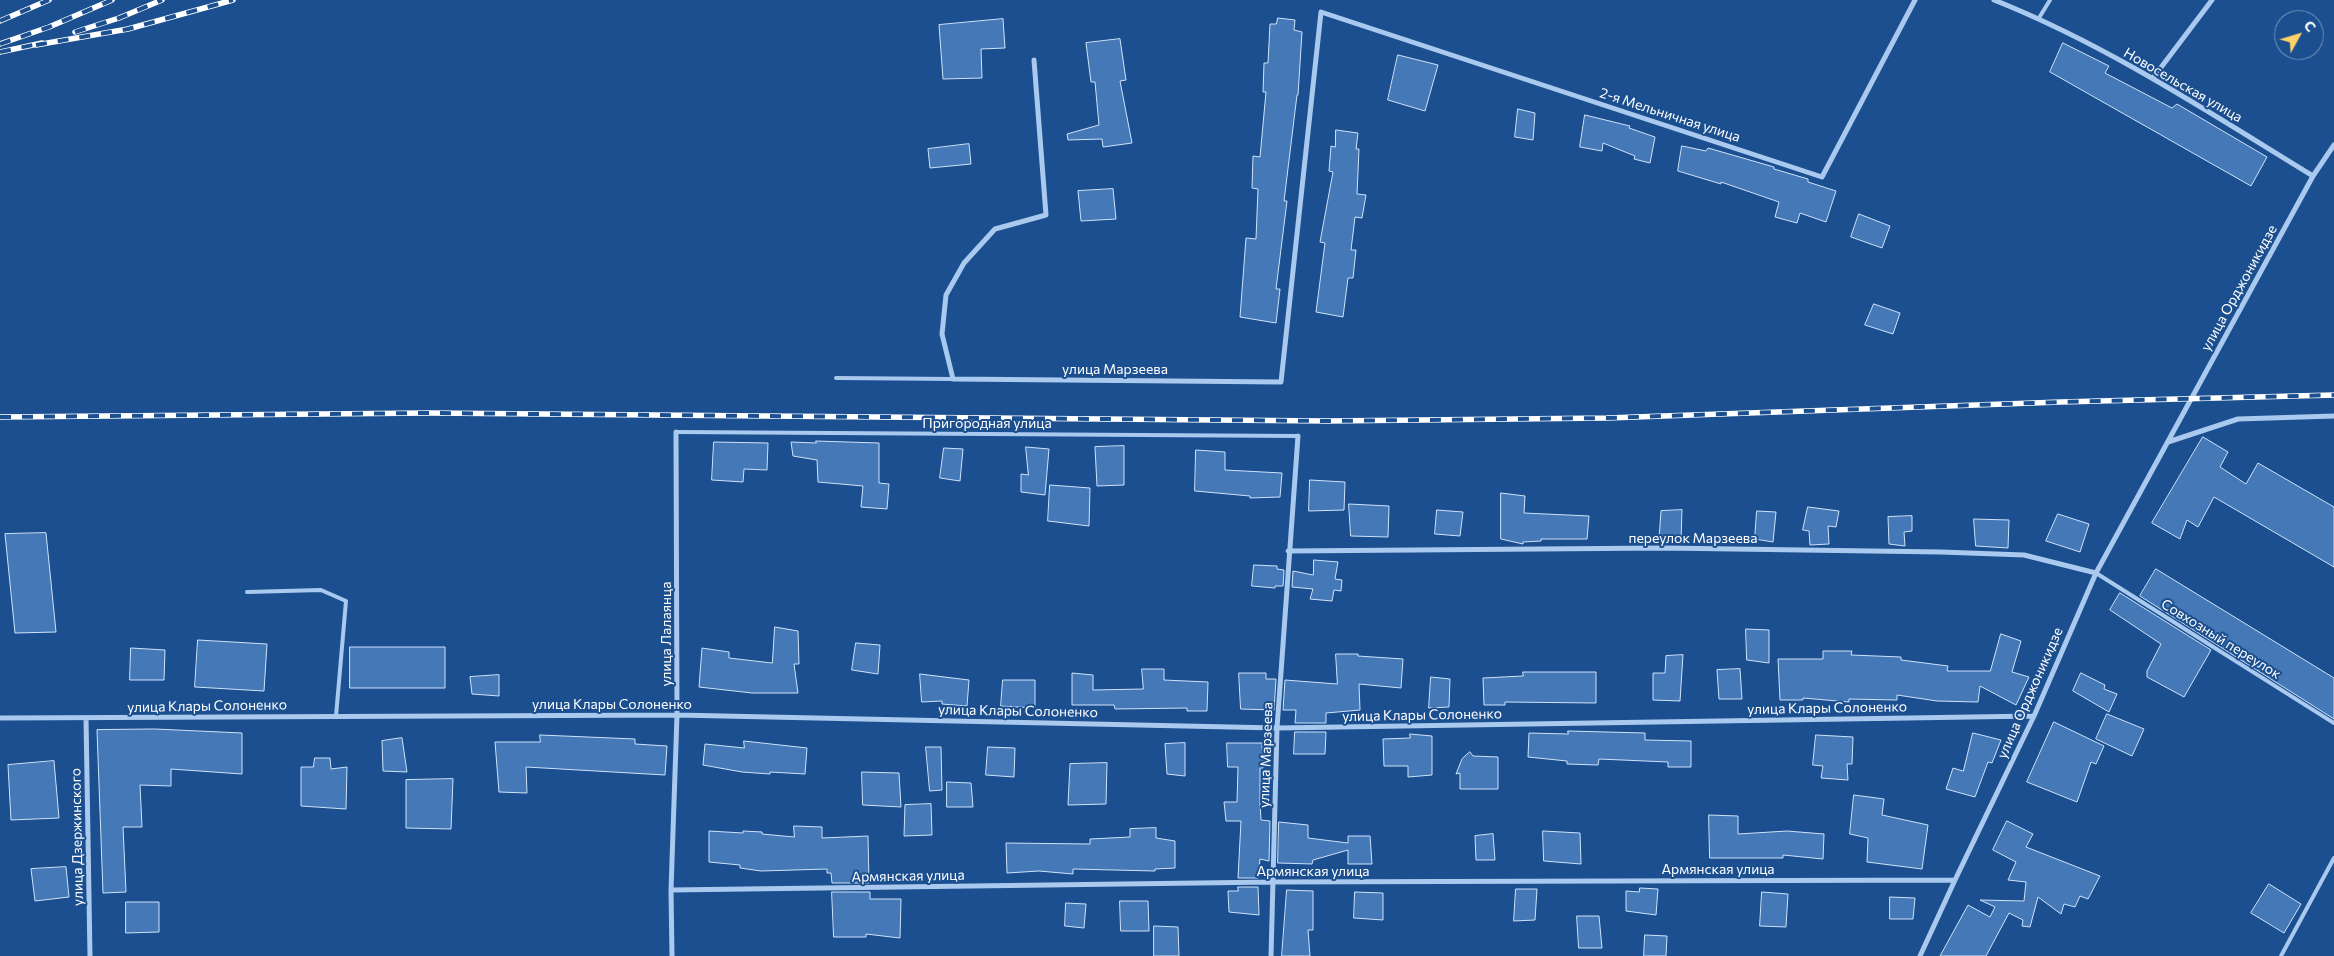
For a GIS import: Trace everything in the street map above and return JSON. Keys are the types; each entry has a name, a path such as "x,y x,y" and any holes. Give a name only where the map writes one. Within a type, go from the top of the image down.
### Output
{"street":[{"name":"2-я Мельничная улица","path":"1321,12 1822,177 1915,0"},
{"name":"Новосельская улица","path":"1994,0 2039,18 2152,78 2313,176"},
{"path":"2152,78 2212,0"},
{"name":"улица Марзеева","path":"953,379 1281,382 1321,12"},
{"path":"953,379 942,334 946,295 964,263 995,229 1046,214 1034,60"},
{"name":"улица Орджоникидзе","path":"1920,956 1954,880 2034,716 2096,573 2313,176 2334,145"},
{"path":"2167,442 2238,418 2334,416"},
{"name":"улица Лалаянца","path":"672,956 671,890 677,714 676,432"},
{"name":"улица Марзеева","path":"1271,956 1277,728 1288,552 1298,436"},
{"name":"переулок Марзеева","path":"1288,552 1664,548 1941,552 2024,555 2096,573"},
{"name":"улица Клары Солоненко","path":"0,718 677,714 1277,728 2034,716"},
{"name":"улица Дзержинского","path":"86,718 90,956"},
{"name":"Армянская улица","path":"671,890 1273,882 1954,880"}],"lane":[{"path":"2039,18 2050,0"},
{"path":"836,378 953,379"},
{"name":"Пригородная улица","path":"676,432 1298,436"},
{"name":"Совхозный переулок","path":"2096,573 2334,723"},
{"path":"247,592 321,590 346,601 336,716"},
{"path":"2281,956 2334,858"}],"building":[{"path":"1278,18 1295,20 1294,30 1302,32 1298,95 1284,201 1287,201 1276,289 1280,289 1276,323 1240,317 1246,238 1256,239 1258,189 1252,188 1253,156 1260,157 1266,92 1263,92 1264,63 1268,63 1270,24 1276,24"},
{"path":"1003,19 1005,48 981,49 982,78 943,79 939,25"},
{"path":"1120,39 1126,80 1120,81 1132,143 1103,147 1102,139 1068,140 1067,134 1099,125 1095,82 1091,82 1086,43"},
{"path":"2063,43 2109,66 2105,73 2172,108 2177,104 2267,157 2251,186 2050,72"},
{"path":"1398,55 1438,65 1425,111 1388,100"},
{"path":"1518,109 1535,113 1533,140 1515,137"},
{"path":"1585,115 1630,126 1629,128 1655,137 1650,163 1634,159 1635,156 1603,143 1602,151 1580,147"},
{"path":"1336,130 1358,133 1356,149 1359,149 1357,194 1366,195 1362,218 1355,217 1351,250 1356,250 1353,278 1348,278 1343,317 1316,312 1325,243 1320,242 1333,172 1329,171 1331,146 1335,147"},
{"path":"969,144 971,164 930,168 928,149"},
{"path":"1682,146 1706,151 1708,148 1774,167 1774,169 1808,179 1808,182 1836,191 1826,222 1800,213 1797,223 1775,217 1779,202 1721,182 1721,184 1678,171"},
{"path":"1113,189 1116,219 1081,221 1078,191"},
{"path":"1859,214 1890,226 1882,248 1851,237"},
{"path":"1874,304 1900,313 1893,334 1865,325"},
{"path":"2203,437 2228,452 2220,467 2246,484 2258,463 2334,507 2334,567 2214,497 2198,527 2187,520 2180,539 2152,523"},
{"path":"816,441 879,443 879,483 889,484 887,509 861,507 863,486 818,482 817,460 793,456 791,442 816,443"},
{"path":"714,442 768,443 767,470 744,469 743,482 712,480"},
{"path":"1124,446 1124,485 1097,486 1095,447"},
{"path":"1026,447 1049,449 1045,495 1021,492 1021,474 1028,475"},
{"path":"944,448 963,449 960,481 940,478"},
{"path":"1196,450 1225,452 1225,470 1282,473 1280,497 1250,498 1250,496 1195,491"},
{"path":"1310,480 1345,482 1344,510 1309,511"},
{"path":"1050,485 1090,488 1089,526 1048,521"},
{"path":"1501,493 1525,496 1524,513 1589,516 1587,539 1541,539 1541,541 1523,542 1523,544 1501,539"},
{"path":"1349,504 1389,506 1388,537 1351,536"},
{"path":"1808,507 1839,511 1836,527 1828,526 1829,544 1810,545 1809,531 1803,530"},
{"path":"1437,510 1463,512 1460,536 1435,534"},
{"path":"1682,510 1681,541 1659,539 1661,511"},
{"path":"1757,511 1776,512 1773,542 1755,539"},
{"path":"2058,514 2089,524 2080,552 2046,541"},
{"path":"1912,516 1912,531 1904,532 1905,546 1889,544 1888,517"},
{"path":"1974,519 2009,520 2008,548 1976,546"},
{"path":"46,533 56,632 15,633 5,534"},
{"path":"1314,560 1338,562 1335,579 1342,580 1341,591 1334,590 1332,601 1310,599 1313,589 1292,587 1293,571 1313,575"},
{"path":"1254,565 1277,566 1277,569 1284,570 1283,586 1275,586 1275,588 1252,586"},
{"path":"2156,569 2334,678 2334,719 2140,596"},
{"path":"2120,593 2211,650 2184,697 2147,677 2147,671 2161,644 2110,610"},
{"path":"775,627 798,631 799,664 794,664 798,693 752,693 699,687 702,648 729,652 729,658 772,663"},
{"path":"1746,629 1769,630 1769,663 1747,660"},
{"path":"2001,634 2021,641 2012,672 2029,677 2016,705 1980,686 1978,702 1937,701 1897,695 1897,700 1849,699 1849,702 1803,698 1803,700 1780,700 1778,659 1823,659 1823,651 1852,651 1851,655 1901,657 1901,660 1948,666 1947,671 1990,671"},
{"path":"198,640 267,644 264,691 195,687"},
{"path":"856,643 880,645 878,674 852,670"},
{"path":"350,647 445,647 445,688 350,688"},
{"path":"131,648 165,650 164,680 130,680"},
{"path":"1336,654 1358,654 1358,656 1403,659 1401,688 1359,684 1360,710 1326,713 1326,723 1295,723 1296,710 1283,710 1285,680 1337,684"},
{"path":"1683,655 1680,701 1653,700 1653,673 1665,673 1666,656"},
{"path":"1142,669 1164,669 1164,680 1208,682 1207,711 1187,711 1187,708 1115,709 1114,705 1072,705 1072,673 1093,675 1093,690 1143,689"},
{"path":"1740,669 1742,699 1719,699 1717,670"},
{"path":"1523,672 1596,672 1596,703 1505,702 1505,705 1484,705 1483,678 1523,676"},
{"path":"1239,673 1266,673 1266,679 1276,679 1274,710 1241,709"},
{"path":"2081,673 2105,685 2104,689 2117,694 2109,712 2073,691"},
{"path":"920,674 969,680 967,706 942,704 942,701 922,702"},
{"path":"499,675 499,696 472,694 470,677"},
{"path":"1431,677 1450,679 1449,707 1429,708"},
{"path":"1003,680 1035,680 1035,708 1001,706"},
{"path":"2107,714 2144,729 2132,756 2096,739"},
{"path":"2054,722 2104,746 2096,764 2091,762 2077,802 2027,782"},
{"path":"155,729 242,733 242,774 171,769 171,786 140,785 142,827 123,827 126,892 103,893 97,730"},
{"path":"1568,731 1645,733 1645,740 1691,741 1691,767 1668,767 1668,762 1599,759 1598,765 1567,764 1567,761 1528,757 1529,733 1568,734"},
{"path":"1295,732 1326,732 1325,754 1294,754"},
{"path":"1973,733 2001,740 1992,763 1988,762 1975,797 1946,789 1953,768 1963,771"},
{"path":"1410,734 1432,736 1432,775 1408,777 1408,766 1384,766 1383,739 1410,738"},
{"path":"540,735 635,739 635,744 667,746 665,775 526,767 527,793 499,792 495,742 540,742"},
{"path":"1816,735 1853,737 1852,764 1847,764 1848,780 1821,778 1823,766 1813,765"},
{"path":"402,738 407,772 383,771 382,741"},
{"path":"744,741 807,748 805,774 742,772 703,765 705,744 744,748"},
{"path":"1185,743 1185,776 1167,774 1165,744"},
{"path":"1227,743 1262,743 1263,768 1260,768 1261,820 1270,821 1269,861 1260,859 1258,878 1238,878 1241,821 1226,821 1224,802 1237,802 1238,767 1228,767"},
{"path":"926,747 941,747 942,790 930,791"},
{"path":"988,747 1015,748 1014,777 986,775"},
{"path":"1470,752 1473,756 1498,757 1498,789 1460,789 1460,773 1456,774 1462,759"},
{"path":"315,758 330,758 331,769 347,767 346,809 301,806 301,767 313,767"},
{"path":"54,761 59,818 11,820 8,765"},
{"path":"1107,763 1106,804 1068,805 1070,764"},
{"path":"862,772 899,773 901,807 863,805"},
{"path":"453,779 451,829 406,828 406,780"},
{"path":"947,782 971,783 973,807 947,807"},
{"path":"1854,795 1884,799 1882,815 1928,825 1922,869 1867,862 1868,838 1850,834"},
{"path":"931,804 932,835 904,836 905,805"},
{"path":"1709,815 1738,816 1738,834 1787,831 1824,834 1823,859 1783,855 1783,858 1710,858"},
{"path":"2007,821 2033,834 2026,847 2100,876 2088,899 2080,896 2075,907 2064,904 2061,914 2038,897 2030,927 2022,926 2023,920 2009,913 1986,956 1940,956 1968,905 1990,917 1995,907 1980,900 2024,901 2026,882 2008,880 2016,862 1993,850"},
{"path":"1279,822 1308,825 1308,838 1348,843 1348,836 1370,836 1372,864 1348,864 1348,850 1313,860 1312,864 1278,863"},
{"path":"794,826 822,827 822,838 868,836 869,883 832,883 831,873 827,873 827,869 761,871 740,868 740,865 709,862 709,831 762,832 762,834 794,837"},
{"path":"1156,828 1156,838 1175,841 1175,868 1155,869 1155,871 1073,869 1073,874 1039,871 1007,873 1006,843 1090,844 1090,839 1130,837 1130,829"},
{"path":"1543,831 1580,833 1581,864 1544,861"},
{"path":"1493,834 1495,860 1476,860 1475,836"},
{"path":"66,867 69,897 35,901 31,869"},
{"path":"2269,884 2301,904 2284,933 2251,913"},
{"path":"1238,887 1258,887 1259,915 1229,912 1228,891 1238,891"},
{"path":"1640,888 1658,889 1656,915 1626,911 1626,891 1639,892"},
{"path":"1516,889 1537,889 1535,920 1514,921"},
{"path":"1287,890 1313,891 1313,930 1308,930 1310,956 1282,956"},
{"path":"832,892 870,892 870,899 901,899 900,938 866,934 866,937 834,937"},
{"path":"1355,892 1383,893 1383,920 1354,918"},
{"path":"1762,892 1788,894 1786,927 1760,926"},
{"path":"1890,897 1915,898 1913,919 1890,919"},
{"path":"1120,901 1148,901 1149,931 1121,931"},
{"path":"126,902 159,902 159,932 126,933"},
{"path":"1066,903 1086,904 1084,928 1065,926"},
{"path":"1577,916 1599,916 1602,948 1579,948"},
{"path":"1154,926 1178,927 1179,956 1154,956"},
{"path":"1645,935 1667,936 1666,956 1644,956"}],"railway":[{"path":"0,21 49,0"},
{"path":"0,44 49,27 112,0"},
{"path":"75,32 119,18 162,0"},
{"path":"36,45 128,29 233,0"},
{"path":"0,52 42,43"},
{"path":"0,417 429,413 1327,421 1607,418 2061,402 2334,395"}]}
